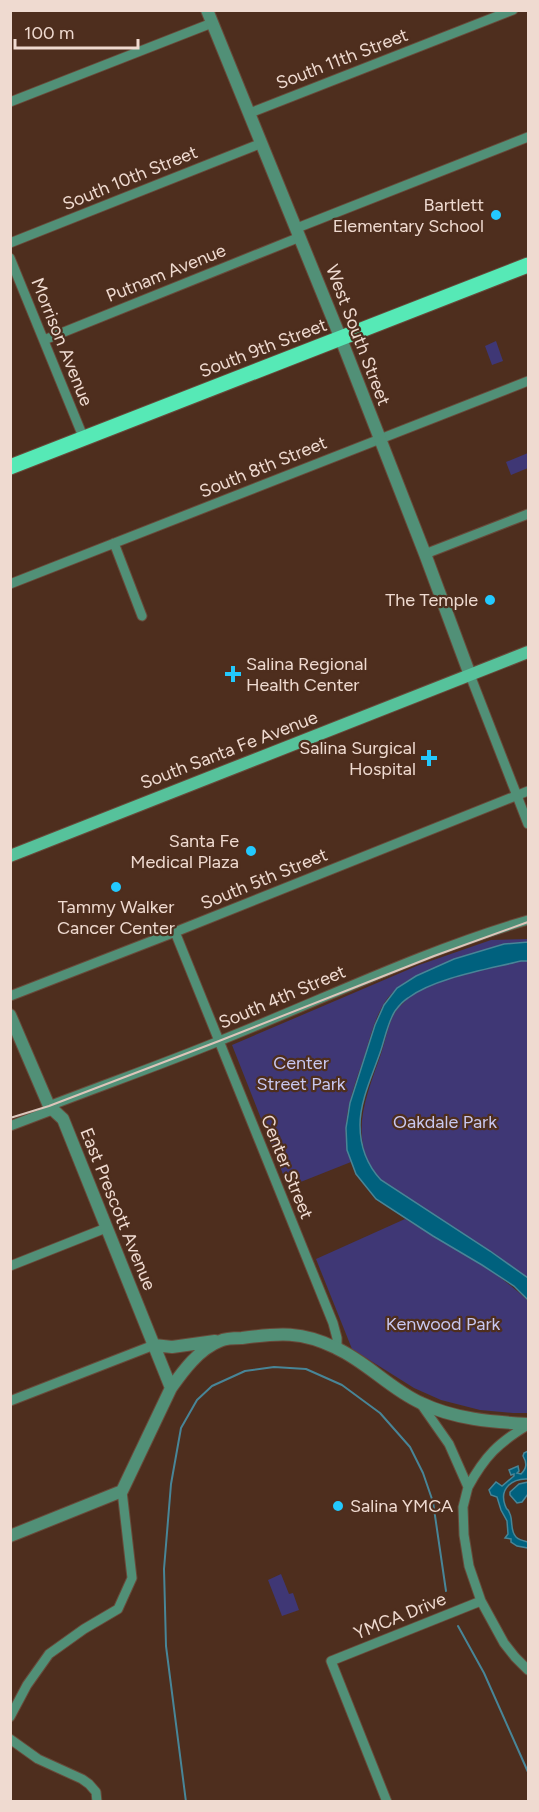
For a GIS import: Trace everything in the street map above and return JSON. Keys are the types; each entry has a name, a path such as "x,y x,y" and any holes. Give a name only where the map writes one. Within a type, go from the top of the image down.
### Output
{"main road":[{"name":"South 9th Street","path":"10,467 528,265"},
{"name":"South Santa Fe Avenue","path":"10,856 528,652"}],"street":[{"name":"West South Street","path":"207,10 341,339 470,675"},
{"name":"South 11th Street","path":"250,113 513,10"},
{"path":"10,102 212,23"},
{"path":"299,233 528,137"},
{"name":"South 10th Street","path":"10,243 262,143"},
{"name":"Putnam Avenue","path":"44,340 299,233"},
{"name":"Morrison Avenue","path":"10,258 84,438"},
{"name":"South 8th Street","path":"10,584 528,381"},
{"path":"425,554 528,514"},
{"path":"114,543 142,616"},
{"path":"470,675 528,824"},
{"name":"South 5th Street","path":"10,996 528,791"},
{"name":"South 4th Street","path":"10,1126 390,969 491,931 528,920"},
{"name":"Center Street","path":"176,932 333,1323 337,1348"},
{"name":"East Prescott Avenue","path":"10,1015 14,1034 50,1108 63,1119 171,1389"},
{"path":"10,1266 106,1228"},
{"path":"10,1401 154,1345 172,1347 221,1340 296,1334 337,1348 395,1389 420,1403 462,1417 528,1424"},
{"path":"10,1717 27,1685 49,1654 84,1629 118,1609 132,1578 122,1491 171,1389 205,1350 221,1340"},
{"path":"420,1403 449,1444 468,1487"},
{"path":"528,1424 496,1447 468,1487 463,1507 464,1535 469,1566 481,1601 504,1643 528,1670"},
{"path":"10,1536 122,1491"},
{"name":"YMCA Drive","path":"387,1802 331,1661 481,1601"},
{"path":"10,1739 38,1759 89,1784 96,1792 97,1802"}],"green space":[{"path":"496,341 503,361 492,365 485,346"},
{"path":"528,453 528,468 511,475 506,462"},
{"name":"Oakdale Park","path":"528,939 528,1278 381,1180 370,1165 364,1150 362,1118 365,1102 391,1020 408,997 416,976 401,985 388,997 374,1024 346,1121 347,1148 351,1162 288,1187 232,1045 419,965 491,940"},
{"name":"Kenwood Park","path":"405,1219 500,1277 528,1301 528,1413 480,1410 441,1400 414,1388 352,1349 316,1259"},
{"path":"281,1574 289,1594 293,1593 299,1610 282,1616 268,1580"}],"water":[{"path":"528,942 528,961 478,971 432,985 401,1004 390,1020 362,1106 360,1125 365,1155 381,1180 528,1278 528,1300 514,1286 376,1199 356,1174 347,1150 346,1128 350,1103 375,1025 384,1005 397,988 416,976 454,959 504,944"},
{"path":"528,1451 528,1479 517,1480 509,1485 504,1499 511,1517 514,1535 528,1542 528,1548 517,1546 511,1542 511,1539 505,1538 508,1534 507,1521 497,1497 491,1495 489,1490 496,1482 502,1486 514,1476 509,1470 518,1466 517,1473 521,1474 526,1465 523,1456"},
{"path":"528,1482 528,1494 522,1502 517,1503 510,1492 519,1484"}],"waterway":[{"path":"186,1802 166,1646 164,1569 171,1484 181,1428 197,1400 212,1386 245,1371 274,1367 306,1369 342,1385 380,1413 410,1447 423,1473 433,1502 446,1591"},
{"path":"458,1626 484,1673 528,1772"}],"railway":[{"path":"10,1118 49,1106 434,956 528,922"}],"place":[{"name":"Bartlett Elementary School","path":"496,215"},
{"name":"The Temple","path":"490,600"},
{"name":"Salina Regional Health Center","path":"233,674"},
{"name":"Salina Surgical Hospital","path":"429,758"},
{"name":"Santa Fe Medical Plaza","path":"251,851"},
{"name":"Tammy Walker Cancer Center","path":"116,887"},
{"name":"Salina YMCA","path":"338,1506"}],"park label":[{"name":"Center Street Park","path":"301,1073"}]}
